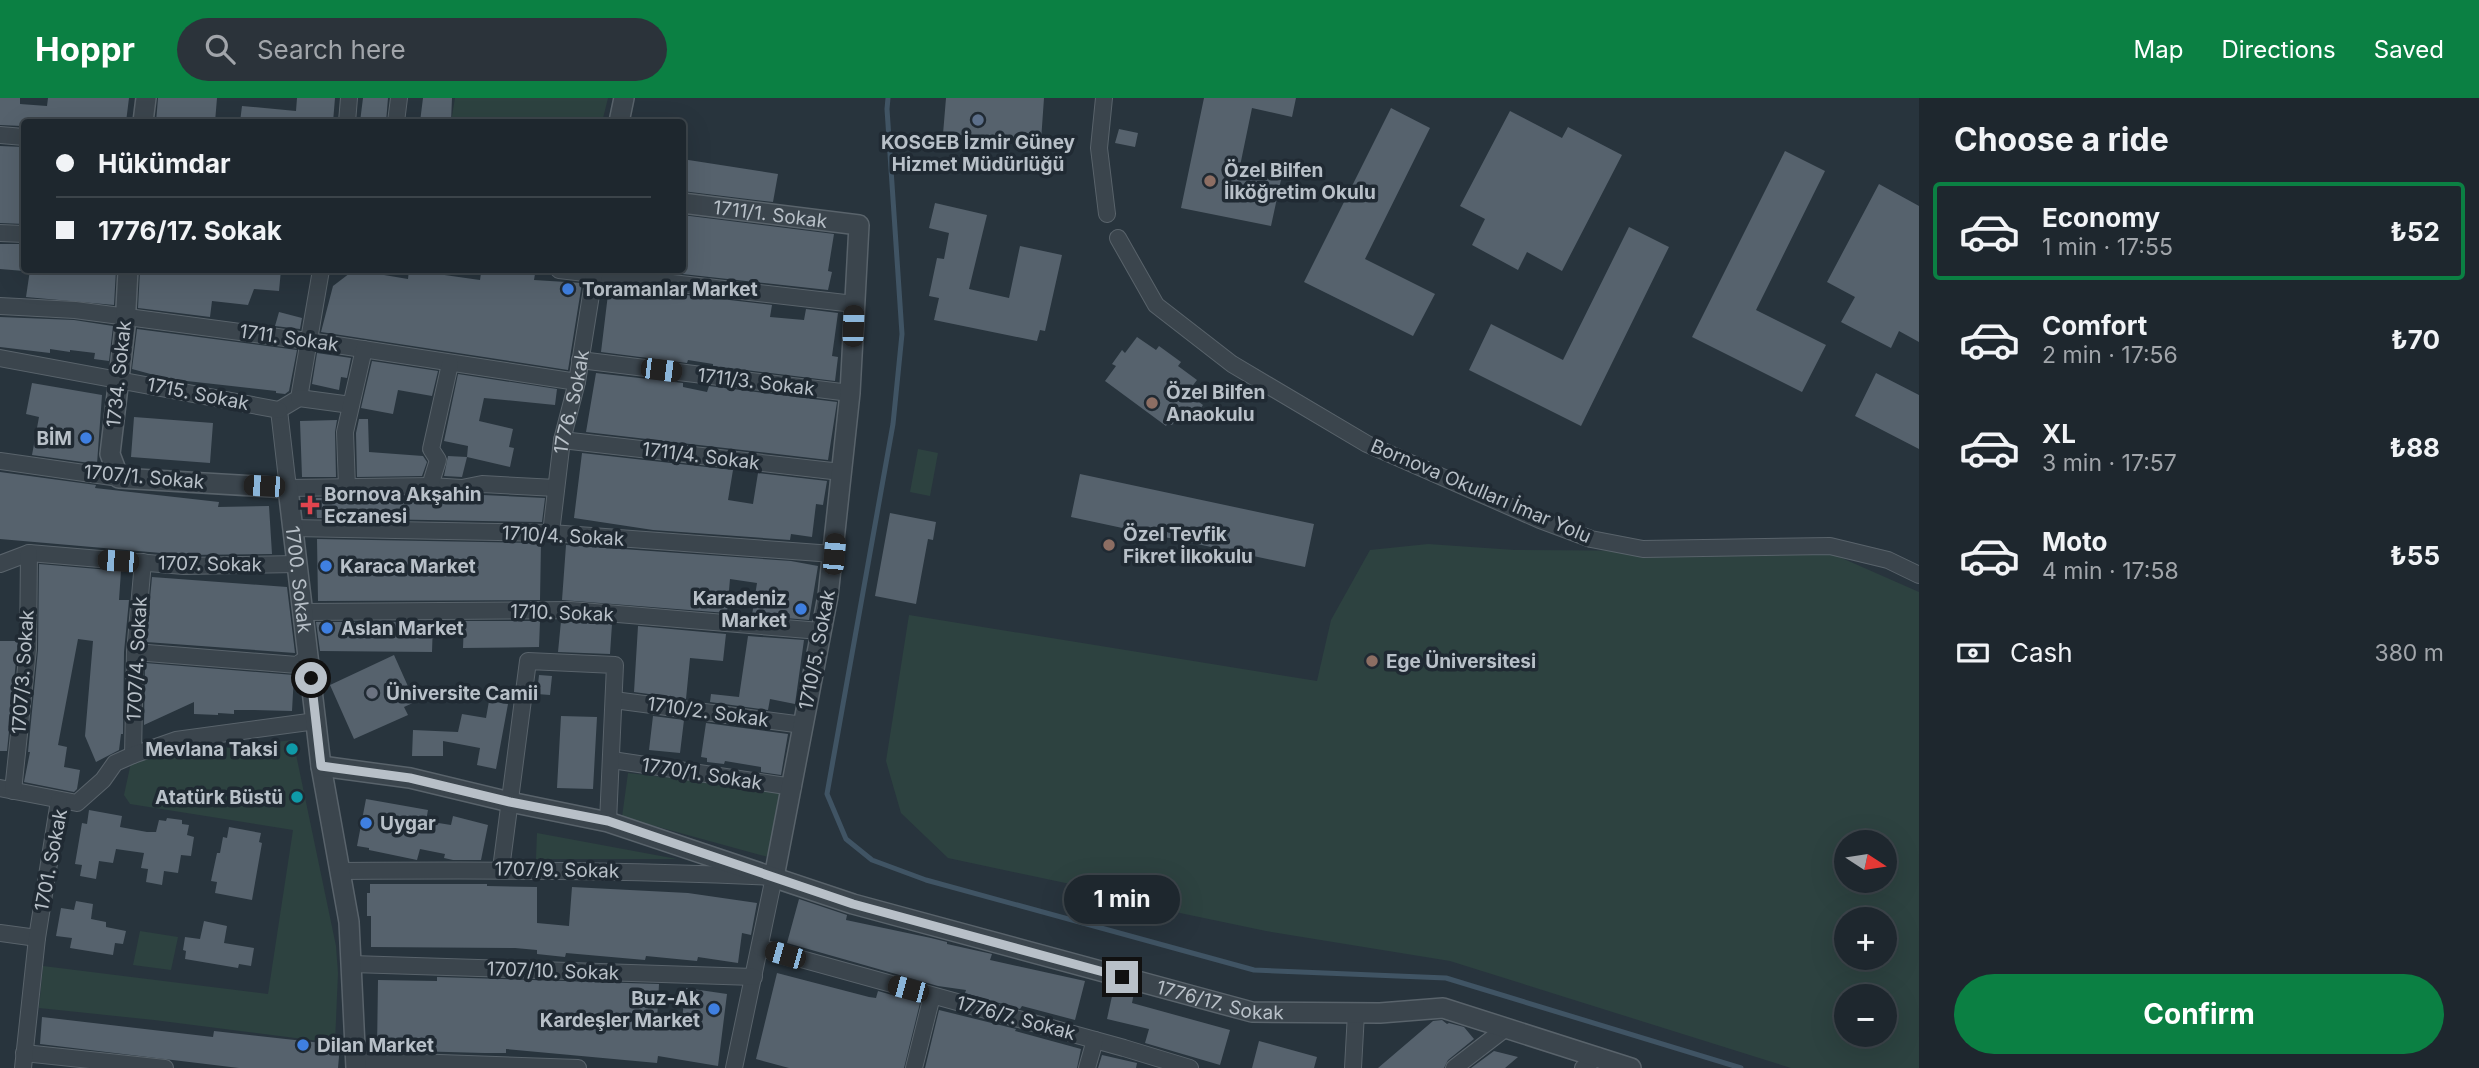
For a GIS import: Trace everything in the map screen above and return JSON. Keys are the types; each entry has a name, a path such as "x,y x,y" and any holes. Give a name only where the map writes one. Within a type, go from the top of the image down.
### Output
{"street":[{"path":"143,119 146,98"},
{"path":"346,119 349,98"},
{"path":"396,119 398,98"},
{"path":"620,119 624,98"},
{"path":"1104,98 1100,148 1107,214"},
{"path":"0,135 21,137"},
{"name":"1711/1. Sokak","path":"686,203 859,225"},
{"name":"1710/5. Sokak","path":"734,1068 793,787 834,554 850,393 859,225"},
{"path":"0,233 21,234"},
{"name":"Bornova Okulları İmar Yolu","path":"1118,239 1156,305 1232,364 1367,444 1539,520 1591,538 1643,549 1830,546 1888,560 1919,575"},
{"name":"1734. Sokak","path":"119,478 110,454 128,273"},
{"path":"299,398 320,273"},
{"name":"1776. Sokak","path":"551,533 562,440 577,382 595,273"},
{"path":"611,273 854,304"},
{"name":"1711. Sokak","path":"0,306 75,310 364,349 577,382"},
{"path":"347,487 345,432 364,349"},
{"name":"1715. Sokak","path":"0,358 279,410"},
{"name":"1711/3. Sokak","path":"580,360 850,393"},
{"path":"430,486 438,460 431,449 450,364"},
{"path":"279,410 299,398 351,405"},
{"name":"1700. Sokak","path":"279,410 321,766 349,922 356,1064"},
{"name":"1711/4. Sokak","path":"562,440 841,472"},
{"name":"1707/1. Sokak","path":"0,461 119,478 288,488"},
{"path":"288,488 462,488 482,484 556,488"},
{"name":"1710/4. Sokak","path":"293,528 551,533 834,554"},
{"name":"1707. Sokak","path":"0,564 29,552 184,566 297,564"},
{"name":"1707/3. Sokak","path":"6,789 28,649 29,552"},
{"name":"1707/4. Sokak","path":"133,755 135,652 142,562"},
{"name":"1710. Sokak","path":"303,612 570,610 820,631"},
{"path":"135,652 297,665 308,657"},
{"path":"501,869 528,661 615,665 608,821"},
{"name":"1710/2. Sokak","path":"614,700 803,725"},
{"name":"1701. Sokak","path":"23,1060 37,938 59,801 77,803 103,780 115,763 176,740 316,721"},
{"name":"1770/1. Sokak","path":"611,760 793,787"},
{"name":"1776/17. Sokak","path":"321,766 410,778 510,802 608,821 853,904 1252,1012 1356,1013 1443,1008 1506,1028 1590,1062 1631,1068"},
{"path":"6,789 59,801"},
{"name":"1707/9. Sokak","path":"340,872 501,869 774,877"},
{"path":"0,933 37,938"},
{"name":"1776/7. Sokak","path":"761,948 1190,1068"},
{"name":"1707/10. Sokak","path":"352,964 754,977"},
{"path":"914,1068 932,996"},
{"path":"1353,1068 1356,1013"},
{"path":"1454,1068 1506,1028"},
{"path":"1087,1068 1095,1040"},
{"path":"23,1060 165,1068"},
{"path":"356,1064 578,1068"}],"green space":[{"path":"455,98 608,98 603,119 452,119"},
{"path":"918,449 938,453 930,496 910,492"},
{"path":"1428,544 1515,550 1828,552 1919,592 1919,1068 1791,1068 1450,961 1266,931 1180,913 1089,888 948,858 901,813 886,761 909,615 1317,681 1331,620 1370,550"},
{"path":"293,740 336,946 338,973 335,1043 39,1008 43,966 268,994 293,830 130,804 124,795 132,758"},
{"path":"628,773 783,791 768,857 622,817"},
{"path":"537,833 677,859 536,859"},
{"path":"140,931 178,937 171,970 133,965"}],"building":[{"path":"0,98 20,98 20,104 47,106 48,98 129,98 126,119 21,119 21,126 0,125"},
{"path":"158,98 217,98 215,119 156,119"},
{"path":"297,98 335,98 333,119 240,119 242,106 296,111"},
{"path":"363,98 388,98 386,119 360,119"},
{"path":"423,98 452,98 451,119 420,119"},
{"path":"946,98 1044,98 1041,141 943,134"},
{"path":"1204,98 1296,98 1292,117 1252,108 1240,166 1282,175 1271,226 1181,208"},
{"path":"1391,108 1430,128 1365,259 1435,294 1413,336 1304,282"},
{"path":"1510,111 1562,138 1568,127 1622,155 1562,271 1527,252 1518,270 1472,245 1485,219 1460,206"},
{"path":"1119,129 1138,133 1135,147 1115,143"},
{"path":"0,146 21,147 21,224 0,223"},
{"path":"1785,151 1825,171 1756,310 1826,345 1802,392 1692,337"},
{"path":"686,160 778,174 773,202 686,191"},
{"path":"1879,184 1919,206 1919,342 1899,331 1891,348 1841,322 1855,297 1827,282"},
{"path":"935,203 987,215 969,289 1009,298 1020,246 1062,255 1045,331 1040,330 1037,341 934,320 939,298 929,296 937,258 944,259 949,233 929,228"},
{"path":"686,216 834,234 828,290 673,273 686,273"},
{"path":"1629,227 1669,247 1581,426 1469,370 1491,324 1563,360"},
{"path":"0,244 21,244 21,271 0,269"},
{"path":"30,273 116,273 114,305 26,297"},
{"path":"140,273 281,273 279,291 254,289 248,305 212,301 210,317 138,308"},
{"path":"350,273 372,273 408,279 409,273 430,273 480,280 481,273 522,273 535,274 534,280 582,283 568,370 321,332 333,286"},
{"path":"609,286 772,305 770,317 804,320 806,309 838,313 832,356 838,357 835,381 713,366 688,360 687,363 601,352"},
{"path":"279,312 302,318 300,329 275,326"},
{"path":"0,317 74,320 113,326 109,361 94,359 95,353 50,349 50,353 0,347"},
{"path":"137,329 297,350 289,391 285,394 169,379 132,369"},
{"path":"1137,337 1156,350 1159,346 1181,362 1178,366 1197,380 1187,393 1203,405 1193,420 1182,411 1172,425 1168,423 1166,426 1105,381 1116,366 1112,364 1122,350 1125,353"},
{"path":"317,353 351,358 347,378 341,377 339,390 312,384"},
{"path":"372,361 438,371 432,396 398,390 393,414 361,408"},
{"path":"596,373 683,383 683,387 707,392 709,386 837,402 828,460 586,432"},
{"path":"1876,373 1919,395 1919,449 1855,416"},
{"path":"458,374 557,389 555,405 484,398 479,421 513,429 509,447 514,448 510,467 467,457 468,446 444,441"},
{"path":"32,383 102,395 97,464 32,455 39,417 26,414"},
{"path":"134,417 213,423 210,463 131,457"},
{"path":"359,419 368,419 369,452 423,456 427,462 422,476 357,477 356,433"},
{"path":"337,420 336,477 302,477 300,421"},
{"path":"582,453 733,470 728,500 753,504 758,473 827,481 823,505 816,504 812,537 791,534 790,540 653,530 574,518"},
{"path":"448,456 467,457 462,477 444,476"},
{"path":"0,472 96,485 95,488 219,502 218,507 269,506 272,554 184,555 0,539"},
{"path":"1080,474 1314,524 1305,567 1071,517"},
{"path":"483,495 545,498 542,522 317,518 316,498 461,498"},
{"path":"890,513 936,522 933,540 928,539 916,604 875,596"},
{"path":"317,539 541,543 540,600 318,601"},
{"path":"566,545 791,561 818,566 809,620 752,615 757,583 730,579 727,613 562,600"},
{"path":"39,564 121,571 119,600 129,600 124,652 123,734 119,750 96,762 85,736 93,641 78,639 58,745 67,747 64,767 80,770 77,789 74,792 24,782 30,752 38,650"},
{"path":"152,577 287,587 295,653 146,642"},
{"path":"464,621 540,621 539,647 463,648"},
{"path":"561,621 612,624 610,654 558,652"},
{"path":"316,622 433,622 432,652 320,651"},
{"path":"638,626 726,634 723,661 690,658 686,699 634,692"},
{"path":"748,636 804,640 795,704 770,699 768,710 710,702 711,694 739,697"},
{"path":"0,641 18,641 7,751 0,751"},
{"name":"Üniversite Camii","path":"394,655 415,702 404,707 408,715 354,739 330,685"},
{"path":"145,663 294,675 292,711 234,710 234,714 194,714 194,702 144,725"},
{"path":"539,675 552,676 550,695 537,694"},
{"path":"489,701 508,704 496,769 477,765 480,748 443,741 443,756 412,756 413,730 458,732 462,714 486,718"},
{"path":"561,716 597,717 593,789 557,788"},
{"path":"653,716 684,720 680,753 649,750"},
{"path":"706,723 788,734 781,775 761,772 761,767 725,761 724,764 707,762 707,758 701,757"},
{"path":"366,799 428,810 426,821 451,825 453,816 488,825 481,860 453,860 444,858 445,854 420,849 417,860 357,846"},
{"path":"89,810 122,816 120,827 147,832 156,832 159,820 182,820 182,824 189,825 187,835 194,837 191,856 181,855 178,873 164,871 162,885 146,882 148,869 141,868 144,853 116,849 113,863 99,861 96,879 80,876 82,865 75,864 82,823 87,824"},
{"path":"229,827 261,833 259,842 262,843 252,900 215,893 217,882 211,881 217,853 220,853 223,837 227,838"},
{"path":"370,884 487,884 537,887 537,923 569,926 572,887 688,893 757,903 751,935 742,933 738,963 698,957 697,961 646,956 645,960 566,953 565,957 515,948 371,947 371,916 367,916 367,893 370,893"},
{"path":"799,899 847,915 846,920 947,942 992,954 990,960 1085,981 1075,1020 1022,1006 1020,1009 965,993 966,990 938,986 787,943"},
{"path":"76,901 93,904 91,919 106,922 106,927 126,931 123,944 115,943 113,955 70,948 72,938 56,936 61,908 74,910"},
{"path":"204,921 227,926 224,943 254,948 251,966 239,964 238,968 185,959 185,937 200,939"},
{"path":"777,973 869,997 876,998 878,991 920,1003 904,1068 789,1068 756,1059"},
{"path":"437,977 659,984 657,1022 681,1026 686,988 727,994 718,1066 658,1056 657,1063 506,1049 506,1053 377,1050 378,980 437,981"},
{"path":"1114,987 1134,993 1132,1003 1230,1030 1220,1065 1145,1043 1149,1029 1107,1019"},
{"path":"939,1010 1081,1049 1077,1068 925,1068"},
{"path":"42,1017 213,1037 214,1031 340,1045 338,1068 239,1068 40,1044"},
{"path":"1442,1020 1447,1024 1464,1027 1474,1039 1448,1060 1444,1068 1378,1068 1433,1021"},
{"path":"1259,1041 1317,1057 1314,1068 1252,1068"},
{"path":"1494,1051 1518,1057 1505,1068 1471,1068"},
{"path":"1102,1055 1137,1063 1136,1068 1098,1068"}],"waterway":[{"path":"888,98 902,334 893,424 827,794 846,839 872,860 926,880 1254,970 1446,978 1741,1068"}],"place":[{"name":"KOSGEB İzmir Güney Hizmet Müdürlüğü","path":"978,120"},
{"name":"Özel Bilfen İlköğretim Okulu","path":"1210,181"},
{"name":"Toramanlar Market","path":"568,289"},
{"name":"Özel Bilfen Anaokulu","path":"1152,403"},
{"name":"BİM","path":"86,438"},
{"name":"Bornova Akşahin Eczanesi","path":"310,505"},
{"name":"Özel Tevfik Fikret İlkokulu","path":"1109,545"},
{"name":"Karaca Market","path":"326,566"},
{"name":"Karadeniz Market","path":"801,609"},
{"name":"Aslan Market","path":"327,628"},
{"name":"Ege Üniversitesi","path":"1372,661"},
{"name":"Üniversite Camii","path":"372,693"},
{"name":"Mevlana Taksi","path":"292,749"},
{"name":"Atatürk Büstü","path":"297,797"},
{"name":"Uygar","path":"366,823"},
{"name":"Buz-Ak Kardeşler Market","path":"714,1009"},
{"name":"Dilan Market","path":"303,1045"}],"route":[{"path":"311,678 321,766 410,778 510,802 608,821 853,904 1122,977"}]}
